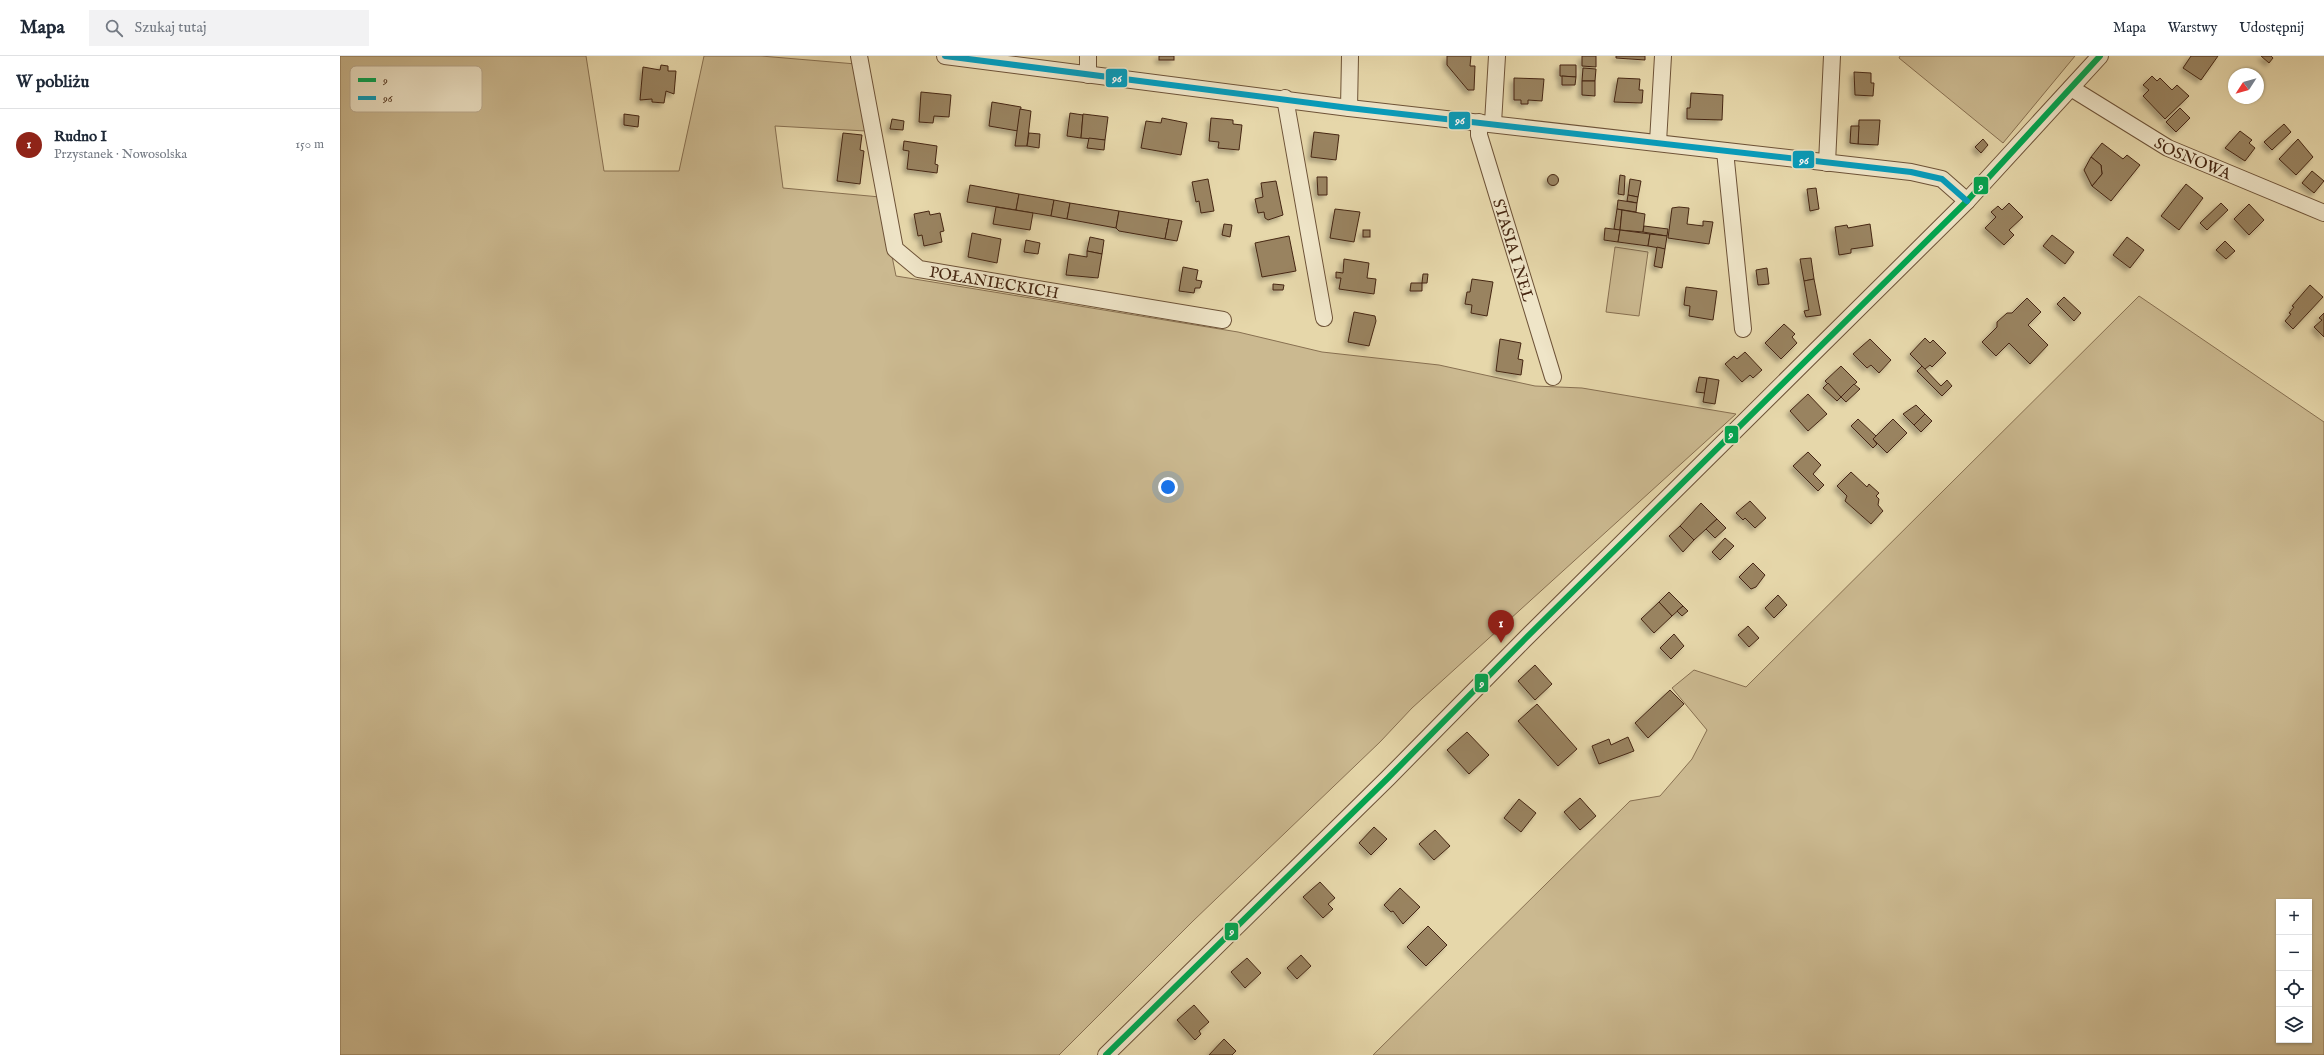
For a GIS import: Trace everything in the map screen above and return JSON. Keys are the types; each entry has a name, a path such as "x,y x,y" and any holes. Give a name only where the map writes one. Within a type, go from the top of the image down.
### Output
{"street":[{"name":"POŁANIECKICH","path":"859,56 894,249 919,269 1223,320"},
{"path":"945,56 1088,75 1285,98 1349,108 1486,122 1928,174 1949,183 1967,201"},
{"path":"1088,56 1088,75"},
{"path":"1349,108 1350,56"},
{"name":"STASIA I NEL","path":"1498,56 1486,122 1479,135 1553,377"},
{"path":"1658,142 1663,56"},
{"path":"1826,163 1832,56"},
{"path":"1106,1055 1388,778 1524,640 1967,201 2100,56"},
{"name":"SOSNOWA","path":"2071,88 2168,148 2324,213"},
{"path":"1285,98 1324,318"},
{"path":"1725,151 1743,329"}],"shaded area":[{"path":"340,56 586,56 604,171 679,171 704,56 761,56 856,64 866,131 775,126 783,188 880,197 896,276 1238,332 1322,352 1439,365 1535,386 1582,388 1736,414 1412,708 1380,742 1193,921 1059,1055 340,1055"},
{"path":"1900,56 2075,56 2003,143 1899,58"},
{"path":"1615,247 1648,252 1639,316 1606,312"},
{"path":"2139,296 2324,422 2324,1055 1373,1055 1630,801 1660,796 1692,759 1707,730 1672,688 1694,670 1746,687"}],"building":[{"path":"1159,56 1174,56 1174,60 1159,60"},
{"path":"1447,56 1471,56 1470,66 1475,66 1474,90 1468,90 1447,65"},
{"path":"1582,56 1596,56 1596,67 1582,66"},
{"path":"1616,56 1645,56 1645,60 1616,58"},
{"path":"2191,56 2218,56 2201,80 2183,68"},
{"path":"2261,56 2271,56 2273,58 2269,63"},
{"path":"661,65 668,66 668,71 676,71 674,94 666,91 664,103 652,102 652,99 640,100 643,67 660,70"},
{"path":"1560,65 1576,65 1576,77 1560,76"},
{"path":"1583,68 1596,69 1595,81 1582,81"},
{"path":"1854,72 1871,73 1871,83 1874,83 1873,96 1855,95"},
{"path":"1562,76 1576,77 1575,85 1562,85"},
{"path":"2152,76 2157,81 2160,78 2172,90 2177,85 2189,96 2165,119 2143,96 2149,90 2143,85"},
{"path":"1514,78 1544,79 1542,101 1528,100 1528,104 1521,104 1521,100 1514,100"},
{"path":"1618,78 1640,79 1639,90 1643,90 1642,103 1614,102"},
{"path":"1582,81 1595,81 1595,96 1582,95"},
{"path":"921,92 951,95 949,117 934,116 933,123 919,122"},
{"path":"1691,93 1723,95 1722,120 1687,119 1687,108 1690,108"},
{"path":"992,102 1021,107 1018,131 989,126"},
{"path":"2180,108 2190,118 2176,132 2166,122"},
{"path":"1020,109 1031,111 1027,146 1015,146"},
{"path":"1070,113 1083,115 1081,138 1067,136"},
{"path":"624,114 639,116 638,127 624,125"},
{"path":"1083,114 1108,117 1105,140 1081,138"},
{"path":"1162,118 1187,123 1181,155 1141,148 1146,121 1161,123"},
{"path":"1211,118 1233,120 1233,124 1242,125 1239,150 1218,148 1219,142 1209,141"},
{"path":"892,119 904,121 903,130 890,129"},
{"path":"1859,120 1880,120 1878,145 1858,144"},
{"path":"2284,124 2291,132 2272,150 2264,142"},
{"path":"1851,126 1859,126 1858,144 1850,143"},
{"path":"2240,131 2252,140 2249,143 2255,148 2245,161 2225,148"},
{"path":"1314,132 1339,135 1336,160 1311,157"},
{"path":"843,133 862,135 860,150 864,151 860,184 837,181"},
{"path":"1029,133 1040,134 1039,148 1027,146"},
{"path":"1089,138 1105,140 1104,150 1087,148"},
{"path":"1983,139 1988,145 1981,153 1975,147"},
{"path":"2298,139 2313,157 2296,175 2279,159"},
{"path":"904,141 937,146 935,164 938,165 937,173 907,169 909,151 903,150"},
{"path":"2102,143 2123,159 2127,155 2140,165 2111,201 2092,186 2102,174 2101,165 2091,157"},
{"path":"2091,157 2101,165 2102,174 2092,186 2084,170"},
{"path":"2312,171 2324,181 2314,193 2302,183"},
{"path":"1551,175 1555,175 1557,176 1557,184 1551,185 1548,182 1548,178"},
{"path":"1620,175 1625,176 1624,195 1618,194"},
{"path":"1317,177 1327,177 1327,195 1318,195"},
{"path":"1208,179 1214,211 1201,213 1199,201 1196,202 1192,182"},
{"path":"1630,179 1641,181 1638,197 1628,195"},
{"path":"1276,181 1283,215 1268,220 1265,218 1264,212 1258,213 1255,199 1263,197 1261,183"},
{"path":"2186,184 2203,198 2179,230 2161,216"},
{"path":"970,185 1019,194 1016,210 967,202"},
{"path":"1816,188 1819,209 1810,211 1807,189"},
{"path":"1019,194 1054,200 1051,216 1016,210"},
{"path":"1628,195 1638,197 1637,203 1627,201"},
{"path":"1054,200 1070,203 1067,219 1051,216"},
{"path":"1618,200 1637,203 1636,212 1617,209"},
{"path":"1070,203 1119,211 1116,228 1067,219"},
{"path":"2009,203 2023,217 2009,230 2014,235 2004,245 1985,228 1996,217 1991,212 1998,206 2002,210"},
{"path":"2221,203 2228,210 2207,230 2200,223"},
{"path":"2249,204 2264,220 2249,235 2234,219"},
{"path":"996,207 1033,213 1030,230 993,224"},
{"path":"1672,208 1689,208 1687,224 1703,226 1703,221 1713,222 1709,244 1668,238"},
{"path":"1335,209 1360,212 1354,242 1330,238"},
{"path":"1617,209 1622,210 1620,230 1614,229"},
{"path":"1622,210 1645,214 1643,232 1620,230"},
{"path":"929,211 930,215 940,213 944,231 940,232 942,242 924,246 922,235 918,236 914,214"},
{"path":"1119,211 1169,219 1165,239 1119,231 1116,228"},
{"path":"1169,219 1182,221 1177,241 1165,239"},
{"path":"1224,224 1232,225 1230,237 1222,235"},
{"path":"1870,224 1873,246 1851,249 1851,253 1839,255 1835,227 1847,225 1848,228"},
{"path":"1644,226 1668,229 1667,236 1643,232"},
{"path":"1605,228 1620,230 1618,242 1604,240"},
{"path":"1363,230 1370,230 1370,237 1363,237"},
{"path":"1620,230 1650,234 1648,246 1618,242"},
{"path":"972,233 1001,239 997,263 968,257"},
{"path":"1650,234 1667,236 1665,249 1648,246"},
{"path":"2052,235 2074,252 2065,264 2043,246"},
{"path":"1289,236 1296,271 1262,277 1255,243"},
{"path":"1090,237 1104,240 1102,254 1087,251"},
{"path":"2127,237 2144,250 2130,268 2113,255"},
{"path":"1026,240 1040,243 1038,254 1024,252"},
{"path":"2225,241 2235,251 2226,259 2216,250"},
{"path":"1657,247 1665,249 1662,268 1654,266"},
{"path":"1087,251 1102,254 1098,278 1066,275 1069,254 1087,257"},
{"path":"1811,258 1814,279 1804,281 1800,259"},
{"path":"1344,259 1369,263 1367,278 1376,279 1374,294 1339,289 1341,278 1336,278 1336,272 1343,273"},
{"path":"1183,267 1198,270 1196,280 1202,281 1200,288 1195,288 1194,293 1179,291"},
{"path":"1767,268 1769,284 1758,285 1756,270"},
{"path":"1423,274 1428,274 1427,283 1422,283"},
{"path":"1472,279 1493,282 1487,316 1471,313 1472,305 1465,304 1467,292 1470,292"},
{"path":"1814,279 1821,315 1806,317 1804,311 1809,310 1804,281"},
{"path":"1411,283 1422,283 1422,291 1410,291"},
{"path":"1273,284 1284,285 1283,290 1273,290"},
{"path":"2310,285 2323,297 2293,329 2285,321 2291,314 2289,313 2294,307 2292,306"},
{"path":"1686,287 1717,291 1713,320 1689,316 1690,306 1684,305"},
{"path":"2064,297 2081,313 2074,321 2057,304"},
{"path":"2027,298 2041,312 2028,325 2048,345 2030,364 2009,343 1996,356 1982,342 1997,327 1997,322 2007,313 2012,313"},
{"path":"1354,312 1375,316 1376,321 1369,346 1348,342"},
{"path":"2324,313 2324,337 2314,327 2322,320 2319,318"},
{"path":"1784,324 1795,334 1792,337 1797,343 1781,359 1765,343"},
{"path":"1925,338 1930,343 1933,340 1946,353 1932,367 1930,365 1925,369 1910,354"},
{"path":"1500,339 1521,343 1518,359 1523,360 1521,375 1496,371"},
{"path":"1870,339 1891,360 1879,373 1871,365 1867,368 1853,354"},
{"path":"1745,352 1762,370 1753,378 1750,375 1742,382 1725,364 1734,356 1737,359"},
{"path":"1841,366 1857,382 1841,397 1825,381"},
{"path":"1922,366 1941,386 1947,380 1952,386 1942,396 1917,371"},
{"path":"1699,377 1707,378 1705,393 1696,392"},
{"path":"1707,378 1719,380 1715,404 1703,402"},
{"path":"1828,383 1841,397 1837,401 1823,388"},
{"path":"1854,384 1860,389 1846,402 1841,397"},
{"path":"1808,394 1827,414 1808,431 1790,411"},
{"path":"1916,405 1925,414 1914,425 1903,414"},
{"path":"1925,414 1932,421 1921,432 1914,425"},
{"path":"1858,419 1876,436 1873,439 1877,444 1873,448 1851,426"},
{"path":"1893,419 1907,433 1887,453 1873,439"},
{"path":"1808,452 1821,465 1813,474 1824,485 1818,491 1793,466"},
{"path":"1851,472 1867,487 1869,484 1879,493 1876,496 1879,499 1878,505 1883,511 1871,524 1845,501 1847,496 1837,486"},
{"path":"1750,501 1766,518 1755,528 1745,518 1743,520 1736,513"},
{"path":"1701,503 1717,519 1694,540 1680,526"},
{"path":"1717,519 1726,528 1715,538 1706,529"},
{"path":"1680,526 1694,540 1683,552 1669,536"},
{"path":"1725,538 1734,546 1720,560 1712,552"},
{"path":"1753,563 1765,575 1756,587 1751,589 1739,577"},
{"path":"1669,592 1683,606 1672,616 1659,602"},
{"path":"1778,595 1787,605 1774,618 1765,608"},
{"path":"1659,602 1672,616 1654,633 1641,619"},
{"path":"1683,606 1688,611 1682,616 1677,611"},
{"path":"1748,626 1759,638 1749,647 1738,635"},
{"path":"1674,634 1684,646 1671,659 1660,648"},
{"path":"1535,665 1552,684 1535,700 1518,681"},
{"path":"1670,690 1684,704 1648,738 1635,723"},
{"path":"1537,704 1577,749 1558,766 1518,721"},
{"path":"1467,732 1489,755 1469,774 1447,750"},
{"path":"1628,737 1634,751 1599,764 1592,746 1609,739 1611,745"},
{"path":"1580,798 1596,816 1580,830 1564,812"},
{"path":"1519,799 1536,813 1521,832 1504,818"},
{"path":"1374,827 1387,839 1371,855 1359,843"},
{"path":"1435,830 1450,846 1434,860 1419,844"},
{"path":"1320,882 1335,898 1328,904 1333,909 1323,918 1303,897"},
{"path":"1400,888 1420,907 1403,924 1393,911 1391,912 1384,905"},
{"path":"1428,926 1447,945 1426,966 1407,947"},
{"path":"1301,955 1311,966 1297,979 1287,968"},
{"path":"1247,958 1261,973 1245,988 1231,972"},
{"path":"1194,1005 1209,1022 1199,1031 1201,1034 1195,1040 1177,1020"},
{"path":"1224,1039 1236,1051 1232,1055 1209,1055"}],"transit line":[{"name":"96","path":"945,56 1349,108 1911,172 1942,179 1967,201"},
{"name":"9","path":"1106,1055 1388,778 1524,640 1967,201 2100,56"}],"place":[{"name":"Rudno I","path":"1501,643"}]}
